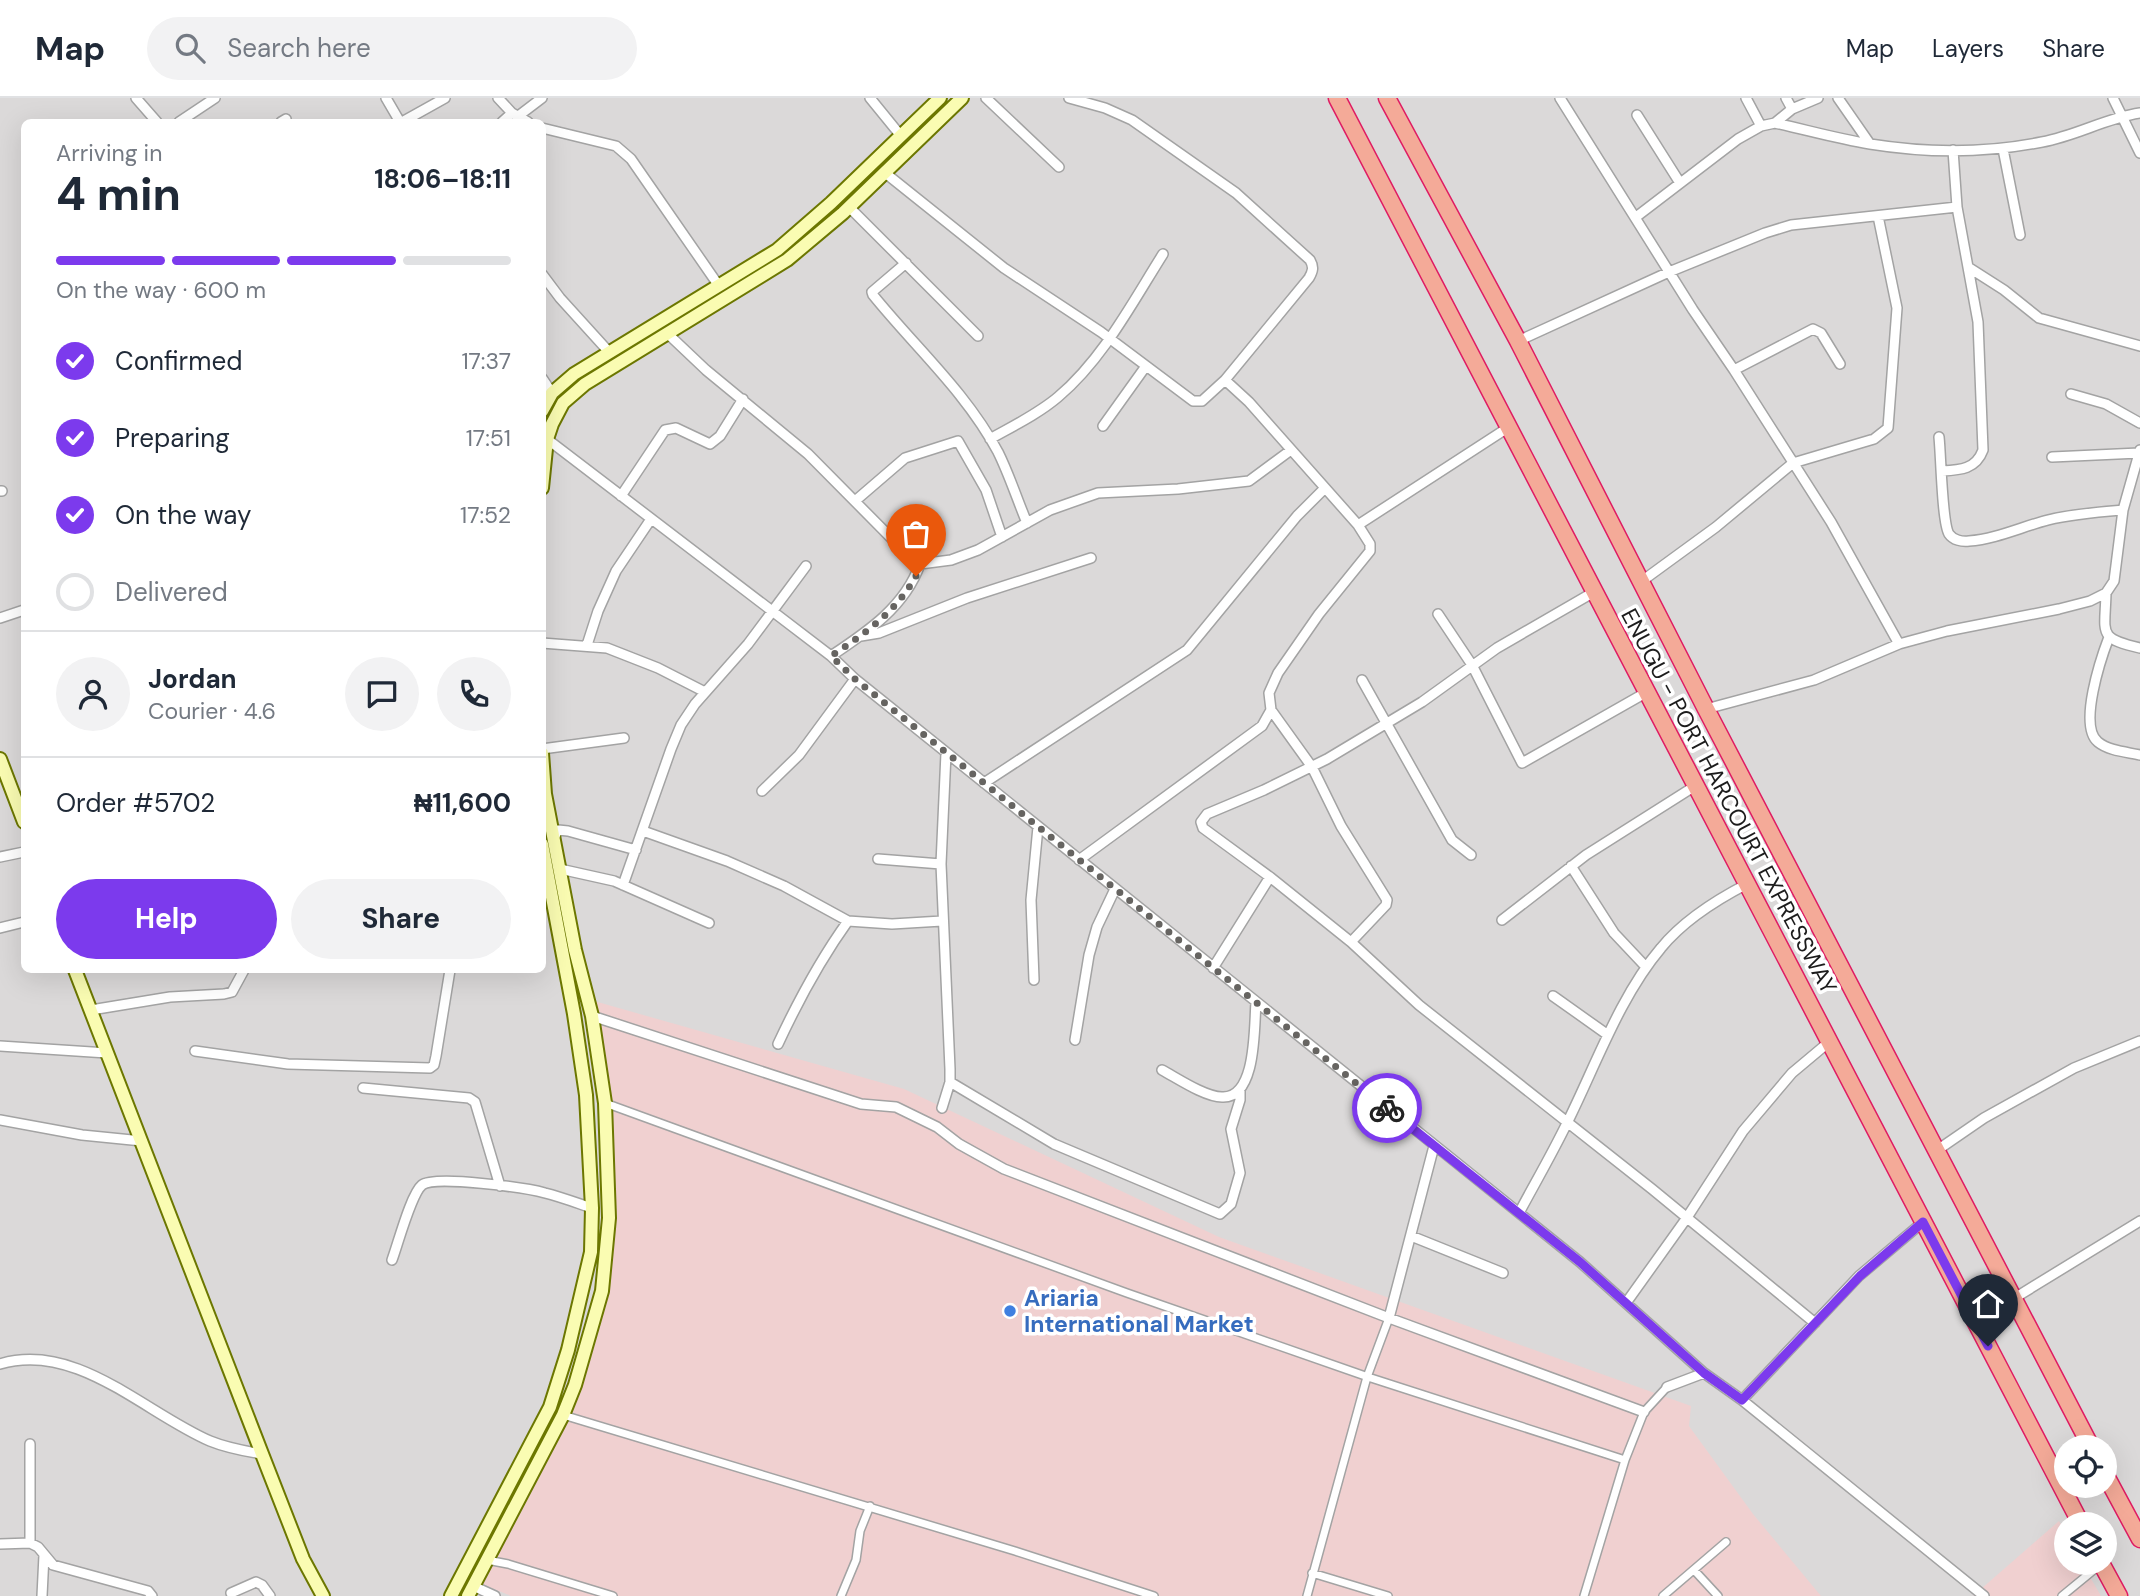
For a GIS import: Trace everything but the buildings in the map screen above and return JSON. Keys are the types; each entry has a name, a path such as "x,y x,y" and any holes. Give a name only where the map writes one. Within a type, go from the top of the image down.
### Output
{"highway":[{"name":"ENUGU - PORT HARCOURT EXPRESSWAY","path":"1337,98 2075,1512"},
{"name":"ENUGU - PORT HARCOURT EXPRESSWAY","path":"1387,98 1518,341 1706,709 2085,1435"},
{"path":"2117,1496 2140,1539"},
{"path":"2108,1575 2119,1596"}],"main road":[{"path":"546,403 551,393 574,374 777,250 804,229 940,98"},
{"path":"546,449 547,439 564,403 584,384 787,260 849,207 962,98"},
{"path":"0,759 21,814"},
{"path":"450,1596 550,1408 568,1350 591,1252 592,1208 586,1095 548,841 546,810"},
{"path":"470,1591 563,1415 575,1385 602,1291 609,1218 605,1103 592,1016 575,950 560,869 548,841"},
{"path":"76,973 303,1559 323,1596"}],"street":[{"path":"136,98 154,119"},
{"path":"184,119 215,98"},
{"path":"386,98 399,119"},
{"path":"406,119 445,98"},
{"path":"498,98 514,115 522,119"},
{"path":"507,119 542,98"},
{"path":"870,98 901,136"},
{"path":"986,98 1059,167"},
{"path":"884,172 1004,268 1109,338 1197,403 1202,401 1226,380 1309,278 1313,271 1310,260 1236,193 1132,120 1105,108 1069,98"},
{"path":"1560,98 1837,532 1899,644"},
{"path":"1746,98 1761,126"},
{"path":"1786,98 1793,109"},
{"path":"1775,123 1793,109 1818,98"},
{"path":"1838,98 1870,144"},
{"path":"2113,98 2140,153"},
{"path":"1636,216 1738,139 1761,126 1775,123 1870,144 1953,150 2003,149 2060,139 2121,116 2140,113"},
{"path":"1637,115 1681,183"},
{"path":"546,129 616,146 631,159 719,286"},
{"path":"2003,149 2020,235"},
{"path":"1942,471 1962,470 1972,466 1980,459 1983,450 1978,322 1957,207 1953,150"},
{"path":"849,207 978,335"},
{"path":"1518,341 1669,272 1791,225 1957,207"},
{"path":"1642,581 1716,527 1793,463 1874,439 1888,428 1897,308 1878,216"},
{"path":"990,439 1033,415 1075,381 1109,338 1163,254"},
{"path":"906,263 872,292 873,295 948,380 990,439 1027,523"},
{"path":"1968,267 2004,289 2039,318 2140,346"},
{"path":"546,279 609,352"},
{"path":"1734,370 1812,329 1821,332 1840,364"},
{"path":"668,334 706,370 808,454 920,564"},
{"path":"1103,426 1146,366"},
{"path":"1226,380 1249,402 1358,525 1370,544 1370,551 1319,614 1278,673 1269,693 1271,710 1312,767 1341,826 1387,900 1386,905 1351,942"},
{"path":"546,385 551,393"},
{"path":"2071,394 2106,404 2140,423"},
{"path":"621,496 665,430 676,428 710,444 720,436 743,399"},
{"path":"1358,525 1509,428"},
{"path":"1939,437 1948,533 1955,539 1966,542 1994,537 2047,520 2123,510"},
{"path":"547,439 831,656 855,679 946,753 1580,1262 1704,1373 1742,1400 1984,1596"},
{"path":"855,501 891,467 905,458 934,447 958,442 986,489 1002,537"},
{"path":"920,564 951,560 978,550 1050,510 1098,493 1249,481 1291,450"},
{"path":"1706,709 1814,680 1899,644 1947,631 2070,607 2106,593 2111,587 2117,566 2123,510 2140,452 2052,457"},
{"path":"984,783 1187,650 1297,516 1324,489"},
{"path":"587,645 598,611 616,571 651,519"},
{"path":"861,636 879,633 967,598 1091,558"},
{"path":"831,656 892,610 910,587 920,564"},
{"path":"623,885 681,725 705,692 748,644 806,566"},
{"path":"1594,592 1497,648 1388,723 1312,767 1207,814 1201,822 1208,833 1270,877 1351,942 1419,1005 1815,1323"},
{"path":"2106,593 2106,625 2109,637 2094,687 2090,713 2092,731 2096,740 2106,747 2140,755"},
{"path":"0,618 21,611"},
{"path":"1438,614 1472,665 1522,763 1647,692"},
{"path":"2109,637 2114,642 2140,648"},
{"path":"546,643 607,649 658,668 705,692"},
{"path":"762,791 799,755 855,679"},
{"path":"1362,680 1452,840 1471,855"},
{"path":"1079,860 1262,726 1271,710"},
{"path":"546,750 624,738"},
{"path":"942,1108 950,1082 941,864 946,753"},
{"path":"1502,920 1571,866 1695,786"},
{"path":"1034,980 1031,900 1038,827"},
{"path":"548,841 558,830 568,831 636,850"},
{"path":"643,831 727,861 784,886 848,921 892,924 942,921"},
{"path":"0,857 21,853"},
{"path":"878,859 941,864"},
{"path":"1571,866 1614,933 1646,967"},
{"path":"560,869 582,872 623,885 709,923"},
{"path":"1213,968 1270,877"},
{"path":"1519,1213 1567,1123 1594,1062 1646,967 1662,946 1684,925 1746,884"},
{"path":"1075,1040 1089,955 1097,927 1115,889"},
{"path":"778,1044 828,948 848,921"},
{"path":"0,928 21,923"},
{"path":"91,1010 170,997 224,994 232,992 242,973"},
{"path":"195,1051 288,1064 430,1068 434,1065 436,1056 450,973"},
{"path":"1553,996 1608,1035"},
{"path":"1162,1070 1205,1092 1222,1098 1232,1095 1248,1079 1256,1002"},
{"path":"592,1016 860,1104 896,1107 937,1127 959,1144 1004,1168 1389,1318 1644,1412"},
{"path":"1936,1151 1984,1118 2063,1074 2140,1041"},
{"path":"1626,1303 1686,1219 1743,1131 1792,1073 1829,1042"},
{"path":"0,1046 107,1053"},
{"path":"950,1082 1054,1144 1220,1213 1231,1204 1240,1173 1231,1124 1239,1105 1240,1089"},
{"path":"363,1088 469,1098 475,1102 500,1186"},
{"path":"605,1103 1127,1293 1367,1377 1625,1460"},
{"path":"0,1120 82,1135 142,1141"},
{"path":"1307,1596 1367,1377 1389,1318 1434,1146"},
{"path":"392,1260 415,1193 424,1184 436,1181 544,1192 592,1208"},
{"path":"2013,1299 2140,1221"},
{"path":"1742,1400 1860,1276 1923,1222"},
{"path":"1411,1236 1503,1273"},
{"path":"0,1364 11,1361 46,1361 90,1373 208,1440 234,1450 262,1454"},
{"path":"1584,1596 1625,1460 1644,1412 1667,1387 1704,1373"},
{"path":"563,1415 870,1506 1154,1596"},
{"path":"30,1444 30,1543"},
{"path":"841,1596 856,1560 860,1531 870,1506"},
{"path":"1663,1596 1726,1542"},
{"path":"0,1544 30,1543 53,1565 148,1591 152,1596"},
{"path":"42,1596 44,1555"},
{"path":"487,1560 508,1563 613,1596"},
{"path":"1694,1570 1718,1596"},
{"path":"1312,1573 1388,1596"},
{"path":"2062,1596 2087,1575"},
{"path":"231,1593 256,1582 262,1585 270,1596"},
{"path":"470,1591 495,1596"}],"shaded area":[{"path":"0,98 2140,98 2140,1596 0,1596"},
{"name":"Ariaria International Market","path":"594,1001 904,1089 1219,1237 1691,1406 1689,1426 1753,1514 1821,1596 511,1596 472,1580 577,1368 611,1254"},
{"path":"2054,1525 2054,1575 2089,1575 2101,1596 1973,1596"}],"way so far":[{"path":"916,576 892,610 876,625 831,656 855,679 1387,1108"}],"place":[{"name":"Ariaria International Market","path":"1010,1311"}],"route":[{"path":"1387,1108 1580,1262 1704,1373 1742,1400 1860,1276 1923,1222 1988,1346"}]}
